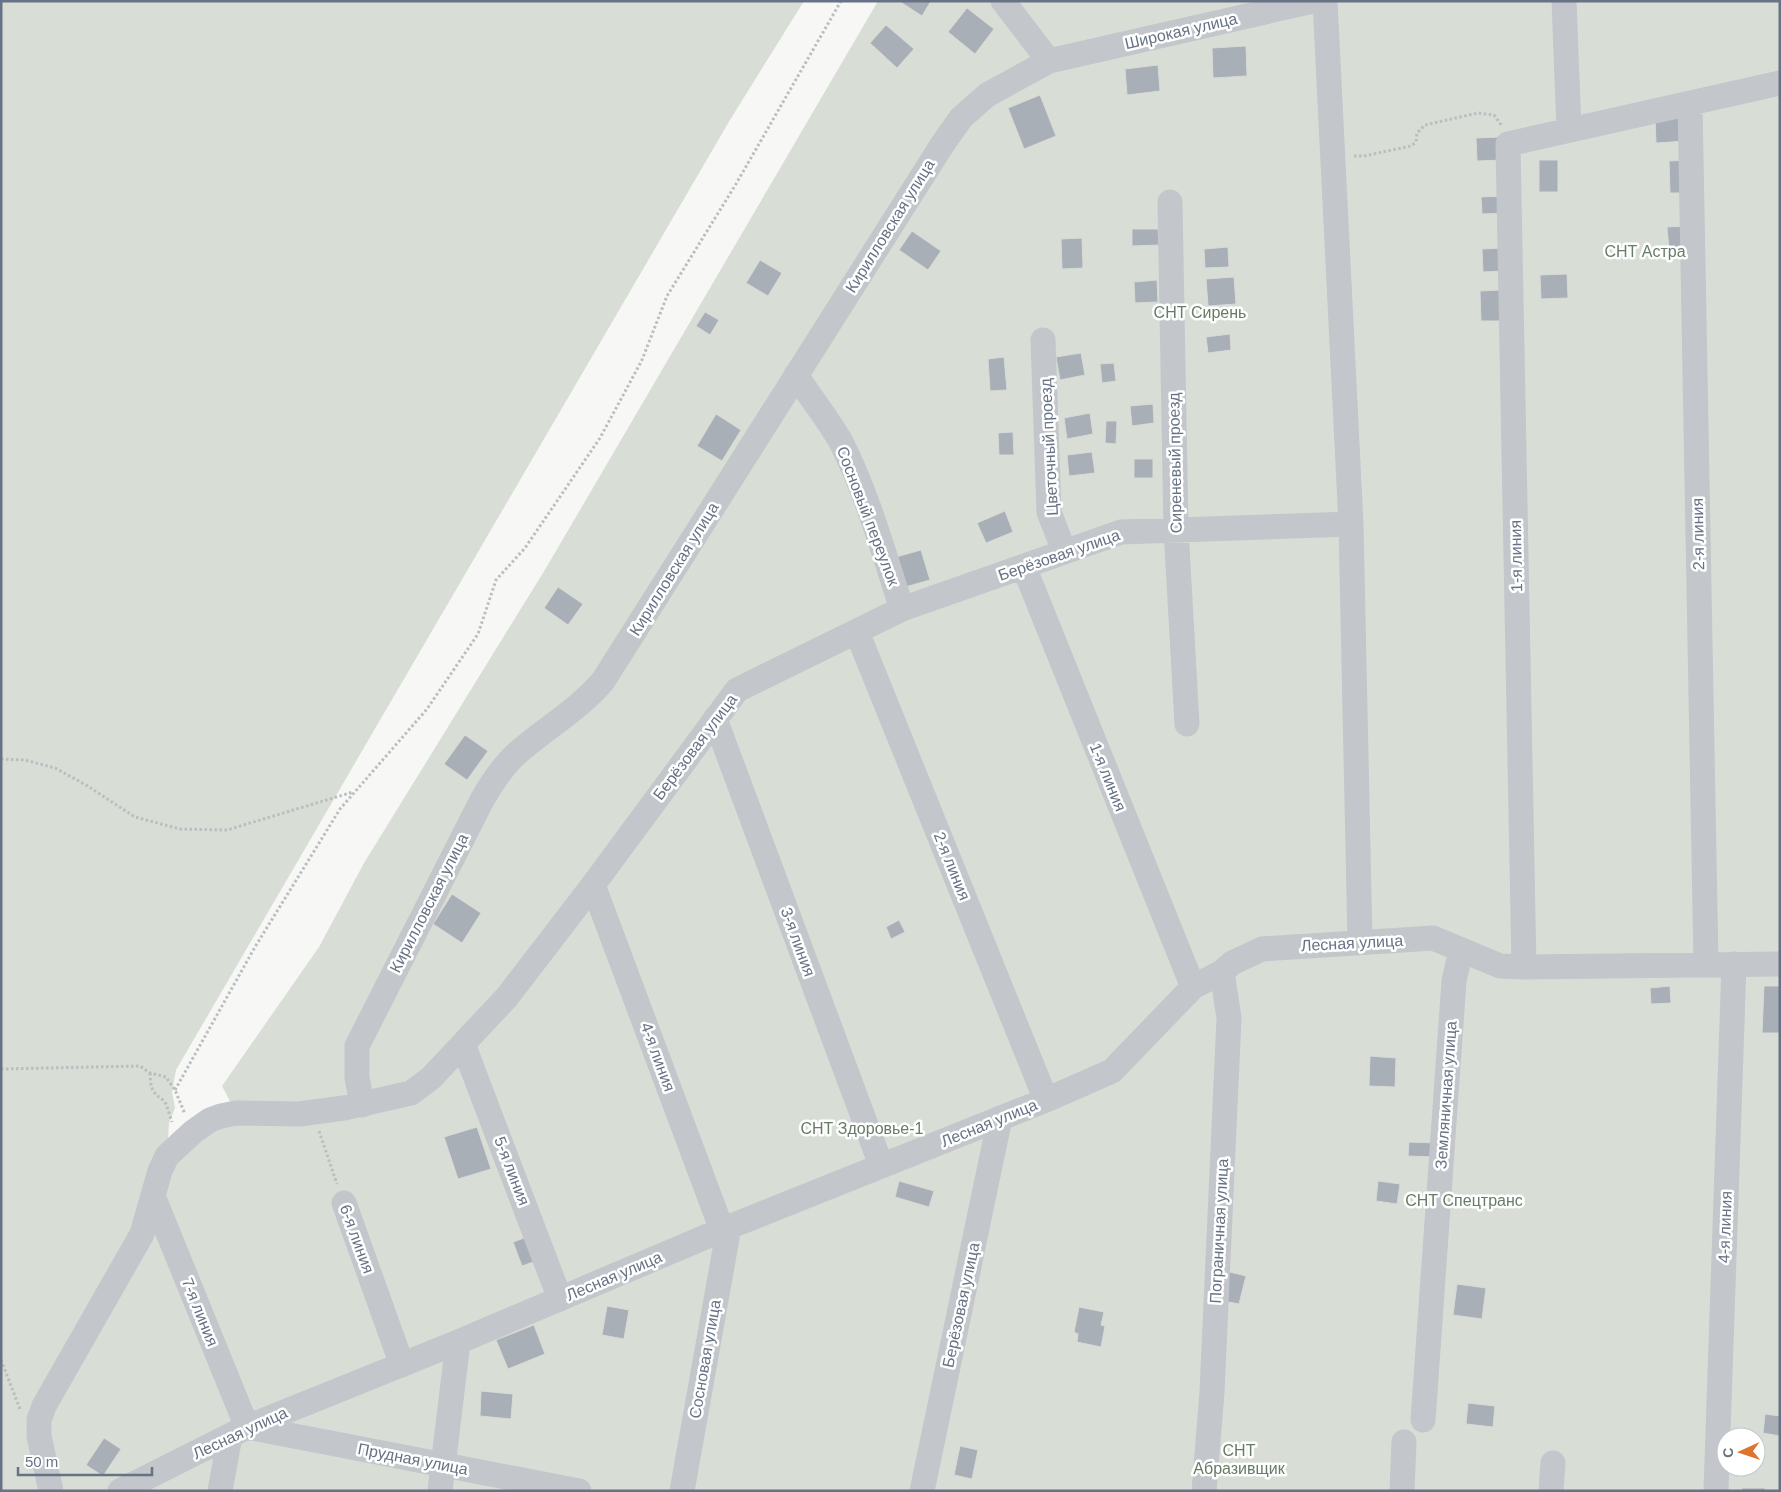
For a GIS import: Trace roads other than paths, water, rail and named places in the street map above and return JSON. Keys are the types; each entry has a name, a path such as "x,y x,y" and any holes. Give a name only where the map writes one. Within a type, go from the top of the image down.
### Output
{"street":[{"path":"1004,1 1049,61"},
{"name":"Широкая улица","path":"1049,61 1313,1"},
{"path":"1325,1 1351,524 1360,942"},
{"path":"1564,1 1569,130 1780,83"},
{"name":"Кирилловская улица","path":"362,1105 356,1077 357,1046 495,778 515,756 588,698 603,681 942,144 961,118 987,95 1049,61"},
{"name":"2-я линия","path":"1690,103 1706,964"},
{"name":"1-я линия","path":"1524,968 1510,144 1569,130"},
{"name":"Сиреневый проезд","path":"1170,202 1176,530 1187,724"},
{"name":"Цветочный проезд","path":"1043,340 1049,512 1064,552"},
{"name":"Сосновый переулок","path":"796,375 840,441 878,537 902,609"},
{"name":"Берёзовая улица","path":"51,1491 39,1436 39,1420 44,1406 142,1234 166,1156 210,1120 236,1113 274,1115 312,1113 362,1105 411,1093 431,1078 507,997 594,885 737,690 902,609 1024,568 1121,532 1351,524"},
{"name":"1-я линия","path":"1024,568 1193,987"},
{"name":"2-я линия","path":"857,632 1046,1100"},
{"name":"3-я линия","path":"715,719 881,1166"},
{"name":"4-я линия","path":"594,885 725,1228"},
{"name":"Лесная улица","path":"120,1491 238,1432 458,1342 725,1228 1046,1100 1112,1071 1193,987 1222,972 1232,963 1262,948 1433,938 1500,966 1524,968 1780,964"},
{"name":"Земляничная улица","path":"1423,1420 1454,981 1461,950"},
{"name":"4-я линия","path":"1716,1491 1734,964"},
{"name":"Пограничная улица","path":"1204,1491 1212,1392 1229,1018 1222,972"},
{"name":"5-я линия","path":"463,1044 560,1299"},
{"name":"Берёзовая улица","path":"922,1491 1000,1118"},
{"name":"7-я линия","path":"153,1196 238,1432"},
{"name":"6-я линия","path":"344,1203 402,1365"},
{"name":"Сосновая улица","path":"682,1491 725,1228"},
{"path":"440,1491 458,1342"},
{"path":"220,1491 238,1432"},
{"name":"Прудная улица","path":"238,1432 442,1465 579,1491"},
{"path":"1402,1491 1404,1442"},
{"path":"1551,1491 1553,1463"}],"park label":[{"name":"СНТ Астра","path":"1645,251"},
{"name":"СНТ Сирень","path":"1200,312"},
{"name":"СНТ Здоровье-1","path":"862,1128"},
{"name":"СНТ Спецтранс","path":"1464,1200"},
{"name":"СНТ Абразивщик","path":"1239,1459"}]}
